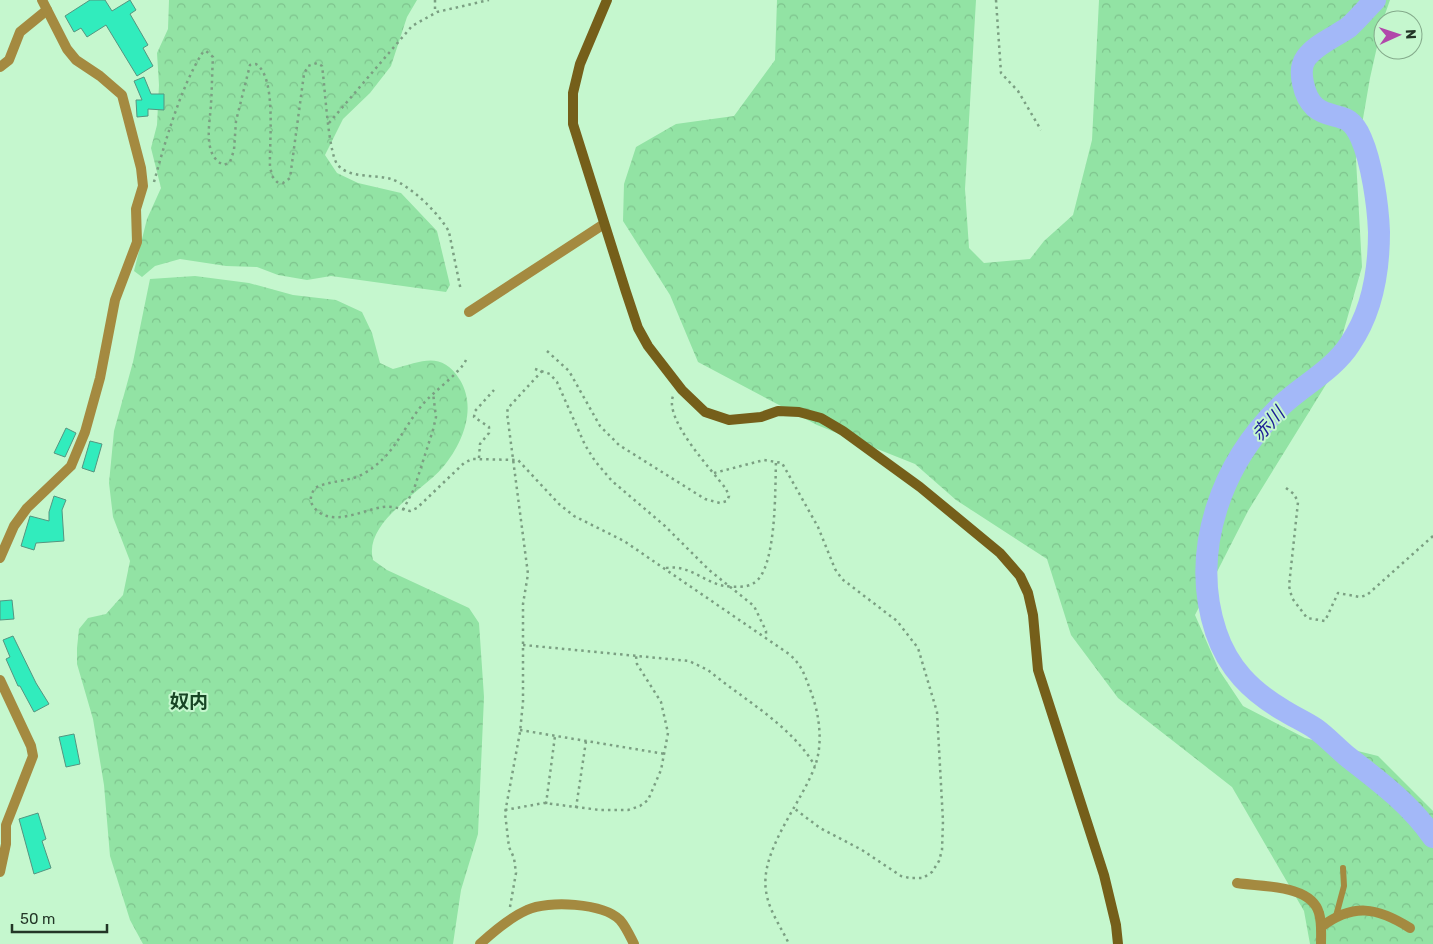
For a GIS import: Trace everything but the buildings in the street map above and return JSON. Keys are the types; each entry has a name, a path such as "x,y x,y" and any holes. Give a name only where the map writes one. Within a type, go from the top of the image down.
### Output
{"street":[{"path":"607,0 580,64 573,93 573,124 638,328 648,346 680,388 705,412 729,420 761,417 778,411 799,412 821,418 843,431 927,493 1000,552 1020,576 1028,593 1033,615 1038,670 1104,875 1116,925 1118,944"},
{"path":"0,67 8,60 20,32 45,5 67,49 76,60 100,76 122,96 141,168 143,186 136,209 137,242 115,300 100,378 85,432 71,466 27,508 14,526 0,558"},
{"path":"469,312 604,224"},
{"path":"0,680 31,746 33,756 6,825 6,844 0,872"},
{"path":"1237,883 1280,887 1302,894 1315,903 1319,912 1321,944"},
{"path":"480,944 508,921 534,907 567,904 589,907 620,920 634,944"},
{"path":"1321,928 1336,916 1352,911 1373,911 1386,914 1410,928"}],"lane":[{"path":"1336,916 1344,886 1343,868"}],"path":[{"path":"435,0 435,13"},
{"path":"329,123 412,26 435,13 489,0"},
{"path":"996,0 1001,73 1018,91 1040,130"},
{"path":"153,186 162,151 180,103 203,52 206,51 213,57 209,128 210,146 218,162 224,164 230,162 234,150 236,121 250,65 256,64 262,68 267,79 270,105 270,166 272,176 277,182 283,183 290,178 293,169 304,74 308,66 313,63 322,66 329,123 337,164 345,170 389,178 402,183 445,224 452,245 461,291"},
{"path":"547,350 569,371 600,426 619,445 705,499 720,503 727,501 729,496 714,473 697,454 675,420 672,399 680,388"},
{"path":"466,360 463,367 422,405 392,452 361,475 320,485 311,495 311,504 320,514 331,517 346,516 383,507 410,511 417,508 464,463 472,459 518,460 559,504 574,516 602,528 665,568 766,638 801,665 818,714 818,745 815,766 780,835 768,863 766,880 766,896 789,944"},
{"path":"535,369 550,374 557,382 585,445 612,481 665,526 709,570 754,606 764,626 766,638"},
{"path":"508,921 516,873 506,833 505,810 520,730 523,702 523,604 528,574 507,424 508,408 542,371"},
{"path":"479,458 480,444 489,433 489,427 474,417 475,411 494,390"},
{"path":"404,510 414,490 433,430 436,417 433,393"},
{"path":"714,473 747,463 776,461 782,463 790,473 818,527 835,569 842,579 897,621 918,648 937,712 943,821 939,861 932,872 923,878 901,876 862,850 820,828 794,809"},
{"path":"665,568 674,567 697,573 724,586 747,586 756,583 763,572 771,549 776,461"},
{"path":"1286,488 1294,494 1298,502 1289,586 1292,598 1307,618 1325,621 1338,593 1360,597 1367,595 1433,536"},
{"path":"522,644 688,661 708,670 784,729 803,748 815,766"},
{"path":"505,810 546,804 600,810 628,810 640,806 648,800 656,783 665,754 668,733 664,711 655,691 637,664 636,656"},
{"path":"520,730 665,754"},
{"path":"546,804 555,736"},
{"path":"576,808 586,741"}],"green space":[{"path":"169,0 417,0 407,17 391,66 370,93 343,119 325,155 337,173 358,183 401,193 437,231 450,285 446,292 331,276 307,280 278,275 257,267 226,266 180,259 155,266 142,277 134,271 147,219 161,188 151,148 157,125 159,85 157,53 168,29"},
{"path":"777,0 976,0 965,189 969,248 984,263 1030,259 1044,241 1073,215 1092,140 1099,0 1390,0 1386,10 1373,10 1374,60 1356,159 1362,267 1330,378 1248,511 1195,615 1219,670 1243,706 1305,738 1378,756 1433,811 1433,944 1310,944 1304,911 1232,787 1118,698 1071,635 1047,559 956,500 915,464 817,425 698,362 670,295 623,221 624,184 636,147 676,124 734,116 775,60"},
{"path":"195,276 249,283 293,295 336,300 362,312 372,333 380,363 393,369 422,361 438,361 453,371 465,391 467,414 465,425 462,436 450,458 434,477 385,520 372,546 373,560 387,570 469,608 479,623 484,697 478,834 461,890 453,944 143,944 130,920 110,856 104,785 93,719 77,664 77,648 79,629 88,618 106,614 123,595 130,561 113,517 109,483 114,431 133,362 150,279"}],"waterway":[{"name":"赤川","path":"1375,0 1349,27 1310,53 1303,63 1302,69 1303,83 1311,103 1322,111 1351,123 1365,148 1376,197 1379,232 1376,276 1369,305 1358,332 1343,353 1328,369 1283,404 1243,452 1228,480 1217,509 1209,539 1206,570 1209,601 1216,632 1227,657 1242,677 1271,703 1324,735 1404,804 1433,837"}],"district":[{"name":"奴内","path":"189,701"}]}
